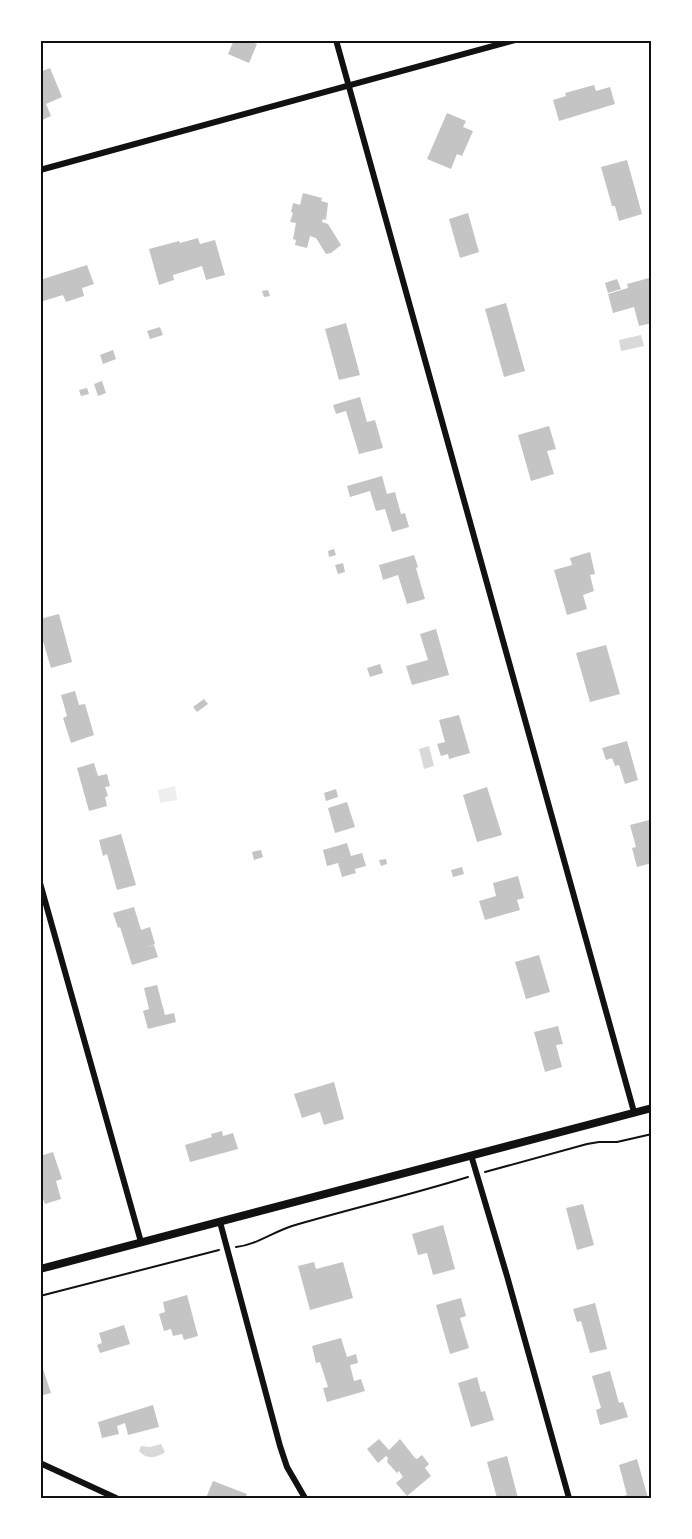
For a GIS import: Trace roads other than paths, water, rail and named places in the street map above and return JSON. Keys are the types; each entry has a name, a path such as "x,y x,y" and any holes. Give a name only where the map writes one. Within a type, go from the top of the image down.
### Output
{"street":[{"path":"336,40 634,1112"},
{"path":"40,170 515,40"},
{"path":"40,883 141,1242"},
{"path":"40,1269 651,1108"},
{"path":"471,1155 569,1498"},
{"path":"220,1222 280,1446 287,1467 305,1498"},
{"path":"40,1463 116,1498"}]}
